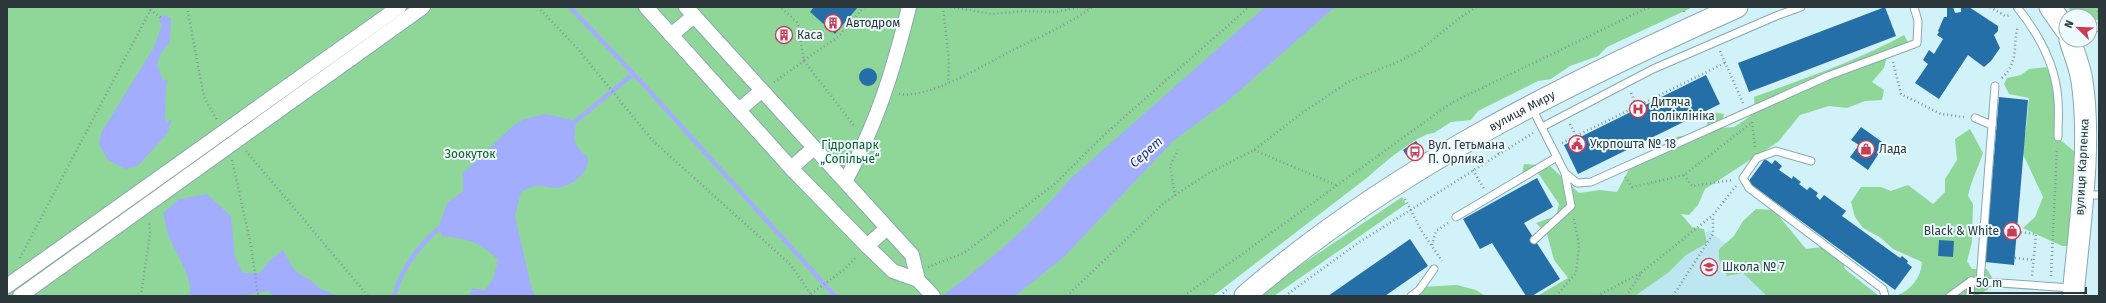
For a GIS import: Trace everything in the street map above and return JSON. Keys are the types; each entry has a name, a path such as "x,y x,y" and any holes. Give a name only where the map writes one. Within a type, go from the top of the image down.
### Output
{"main road":[{"name":"вулиця Миру","path":"1245,296 1302,249 1380,195 1463,142 1530,105 1736,7"},
{"path":"2050,7 2058,18"},
{"name":"вулиця Карпенка","path":"2072,48 2082,80 2088,148 2090,195 2074,292"}],"street":[{"path":"20,296 232,145 352,48 399,7"},
{"path":"7,286 223,132 352,48 422,7"},
{"path":"646,7 791,168 867,246 893,270 918,280 933,296"},
{"path":"845,181 865,141 885,92 894,66 909,7"},
{"path":"671,35 690,12 912,255 918,280"},
{"path":"739,110 761,91"},
{"path":"223,132 232,145"},
{"path":"791,168 814,148"},
{"path":"125,202 137,212"},
{"path":"867,246 887,228"},
{"path":"7,291 10,296"}],"lane":[{"path":"1542,127 1653,69 1776,16 1802,7"},
{"path":"1565,173 1576,183 1591,182 1828,76 1917,43 1918,21 1914,7"},
{"path":"2020,10 2039,36 2050,66 2058,98 2058,137"},
{"path":"1980,282 1995,86"},
{"path":"1530,105 1565,173 1571,206 1534,240"},
{"path":"1975,118 1992,125"},
{"path":"1811,161 1776,151 1757,158 1743,178 1749,188 1883,289 1885,296"},
{"path":"1456,217 1488,196 1557,157"},
{"path":"1411,296 1419,290 1434,269"},
{"path":"1970,296 1971,281"},
{"path":"1950,296 1971,281 2050,287 2074,292"}],"path":[{"path":"187,7 204,97 223,132"},
{"path":"538,7 576,48 652,140 791,265 811,295 854,259"},
{"path":"780,7 798,24 804,60 822,86 846,114 865,141"},
{"path":"761,91 838,37 864,7"},
{"path":"943,7 949,62 948,83"},
{"path":"950,7 993,14 1057,12 1079,7 1091,8"},
{"path":"918,280 923,270 964,253 1056,183 1104,136 1249,7"},
{"path":"1067,296 1116,247 1165,202 1207,174 1254,150 1302,112 1348,82 1400,61 1419,51 1457,20 1476,7"},
{"path":"1184,296 1451,103 1650,7"},
{"path":"1990,7 2005,16 2020,10"},
{"path":"2097,7 2099,17"},
{"path":"20,259 151,8 163,19"},
{"path":"885,92 902,95 915,93 948,83 978,70 1091,8"},
{"path":"1995,86 2008,72 2016,53 2016,33 2020,10"},
{"path":"1720,51 1741,99"},
{"path":"1891,53 1901,94 1941,114 1975,118"},
{"path":"1552,148 1725,63"},
{"path":"1630,91 1637,106"},
{"path":"1626,180 1632,187 1684,175 1752,122 1759,119"},
{"path":"1752,122 1754,137"},
{"path":"1570,123 1576,136"},
{"path":"1285,296 1358,243 1542,127"},
{"path":"2050,287 2054,257 2058,137"},
{"path":"258,296 251,245 231,153 232,145 240,144 368,296"},
{"path":"1175,196 1172,186 1170,166 1178,150"},
{"path":"1254,150 1336,185"},
{"path":"1473,170 1488,196"},
{"path":"1684,175 1692,186 1743,178"},
{"path":"1597,296 1642,272 1713,215 1743,178"},
{"path":"1556,296 1576,274 1578,244 1571,206"},
{"path":"1411,209 1421,230 1443,262 1434,269"},
{"path":"137,212 149,219 150,233 141,296"},
{"path":"1673,296 1713,234 1713,215"},
{"path":"1432,245 1436,231 1456,217"},
{"path":"2017,232 2036,234 2031,285"},
{"path":"2015,258 2034,260"},
{"path":"1627,296 1642,272"}],"shaded area":[{"name":"Школа № 7","path":"1709,230 1784,296 1634,296"}],"green space":[{"name":"Гідропарк „Сопільче“","path":"7,7 1693,7 1607,47 1598,56 1570,66 1551,79 1538,81 1478,111 1471,120 1451,122 1434,133 1419,138 1390,158 1368,177 1213,296 7,296"},
{"path":"2068,7 2099,7 2099,20 2098,8"},
{"path":"1904,35 1908,42 1887,56 1884,68 1872,82 1884,90 1882,100 1865,101 1847,108 1829,106 1800,115 1778,142 1705,189 1698,205 1689,215 1681,214 1692,227 1704,229 1707,243 1686,255 1669,272 1635,296 1537,296 1568,278 1554,260 1547,234 1536,223 1556,216 1559,204 1538,173 1520,183 1524,164 1550,166 1579,193 1600,190 1617,192 1634,160 1652,153 1671,139 1680,136 1691,137 1704,131 1712,112 1724,114 1721,128 1734,127 1755,113 1754,97 1849,61"},
{"path":"2046,67 2053,78 2058,138 2075,152 2073,165 2077,179 2072,246 2062,246 2023,228 2035,217 2043,197 2020,149 2026,131 2029,98 2009,94 2004,84 2007,78 2021,75 2029,69"},
{"path":"1970,129 1983,153 1968,196 1973,204 1972,242 1967,261 1972,269 1987,269 1994,281 1987,290 1977,296 1896,296 1911,287 1920,273 1922,262 1893,249 1881,238 1863,228 1855,217 1851,202 1861,187 1881,187 1891,191 1908,185 1933,204 1945,192 1945,179 1957,160 1955,139"},
{"path":"1402,197 1406,204 1274,296 1260,296 1295,269"},
{"path":"1756,209 1774,210 1806,249 1822,247 1841,254 1845,269 1879,296 1767,296 1743,273 1727,276 1719,259 1719,249 1734,236 1743,221"},
{"path":"1457,285 1476,290 1485,296 1412,296 1421,287"}],"water":[{"name":"Серет","path":"1265,7 1335,7 1230,99 1173,141 1064,257 1020,292 1014,296 942,296 976,270 1025,228 1069,180"},
{"path":"163,15 171,18 170,42 161,53 157,64 163,80 168,80 166,87 165,123 172,119 167,134 138,166 125,169 108,160 99,145 101,133 154,47 162,25 159,20"},
{"path":"546,114 576,121 575,142 579,149 588,157 588,163 586,169 578,179 567,186 555,188 536,186 521,192 515,216 532,290 536,296 469,296 472,288 485,290 493,279 498,260 485,249 473,242 459,238 442,236 438,229 447,203 463,191 463,173 513,126 524,119"},
{"path":"207,194 231,216 235,257 243,273 260,273 269,261 283,250 293,268 301,275 312,281 319,288 338,296 273,296 269,291 239,296 189,296 189,282 183,265 168,234 163,213 179,199"}],"building":[{"name":"Автодром","path":"814,7 858,7 835,34 810,12"},
{"path":"1885,7 1896,36 1749,92 1738,63"},
{"path":"1947,7 1953,7 1955,13 1961,12 1961,7 1969,7 1998,26 1998,31 1994,35 2000,48 1991,61 1984,67 1968,55 1939,99 1915,83 1928,64 1923,60 1929,50 1934,54 1943,39 1937,35 1944,17 1947,17"},
{"name":"Каса","path":"784,29 790,35 784,40 779,34"},
{"path":"864,68 872,68 877,73 875,84 872,86 864,86 859,81 859,73"},
{"path":"1706,75 1720,104 1578,174 1564,145"},
{"path":"1999,97 2028,100 2014,265 1985,262"},
{"path":"1861,127 1885,144 1868,170 1850,157 1859,145 1851,140"},
{"path":"1416,141 1420,146 1406,155 1403,150"},
{"path":"1765,159 1772,164 1775,160 1782,166 1779,170 1792,179 1793,176 1801,182 1799,184 1807,190 1810,187 1818,193 1816,196 1820,200 1824,195 1846,211 1842,216 1900,258 1902,256 1908,261 1907,263 1912,267 1895,290 1748,182"},
{"path":"1537,178 1553,207 1524,223 1560,279 1532,296 1526,296 1492,243 1480,249 1463,219"},
{"path":"1410,239 1428,266 1385,296 1328,296"},
{"path":"1939,240 1954,241 1953,257 1938,256"}],"waterway":[{"path":"570,7 645,86 835,296"},
{"path":"576,121 633,74"},
{"path":"394,296 405,268 417,251 438,229"}],"place":[{"name":"Автодром","path":"833,23"},
{"name":"Каса","path":"784,35"},
{"name":"Дитяча поліклініка","path":"1638,109"},
{"name":"Укрпошта № 18","path":"1577,144"},
{"name":"Лада","path":"1866,149"},
{"name":"Вул. Гетьмана П. Орлика","path":"1415,152"},
{"name":"Black & White","path":"2012,231"},
{"name":"Школа № 7","path":"1709,267"}],"park label":[{"name":"Зоокуток","path":"470,154"}]}
